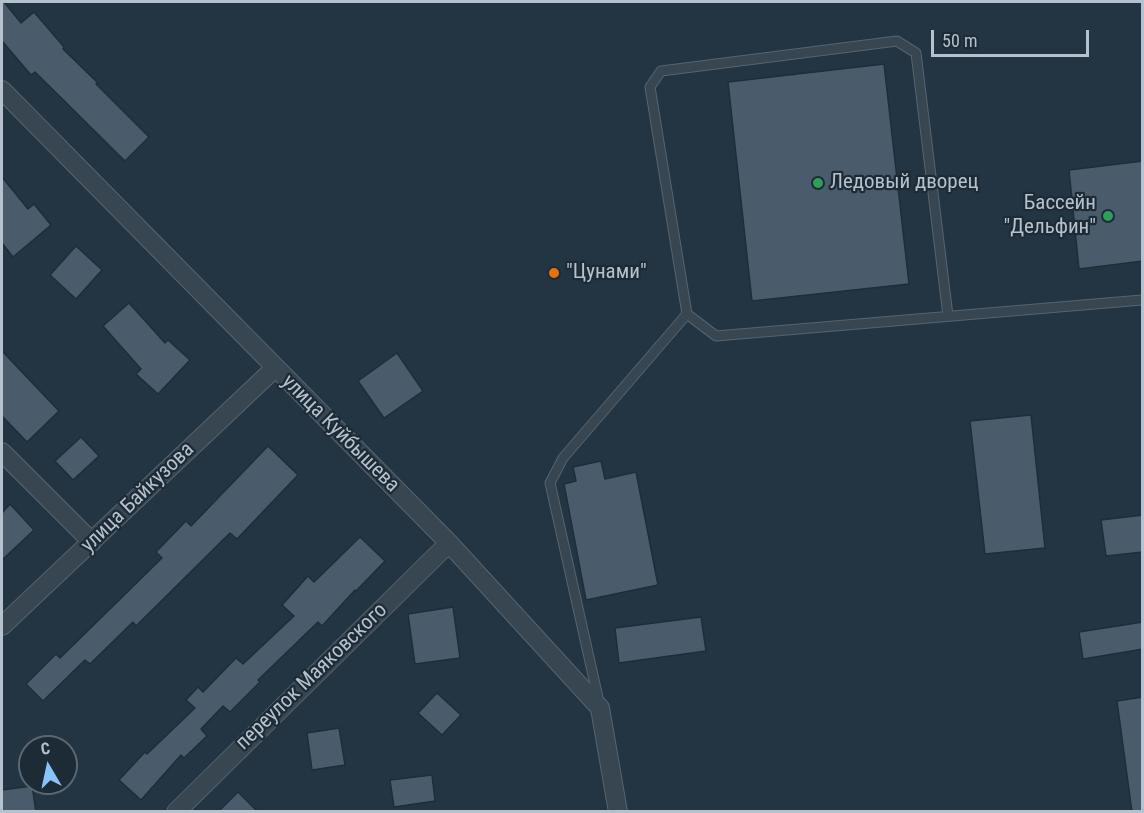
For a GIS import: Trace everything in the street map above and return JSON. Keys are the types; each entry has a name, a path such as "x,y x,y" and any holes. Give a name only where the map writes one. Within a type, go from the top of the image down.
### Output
{"street":[{"name":"улица Куйбышева","path":"2,90 449,543 600,708"},
{"name":"улица Байкузова","path":"2,626 275,368"},
{"path":"2,452 92,542"},
{"name":"переулок Маяковского","path":"176,812 449,543"},
{"path":"600,708 618,812"}],"lane":[{"path":"948,316 916,52 897,41 661,71 650,87 687,314 716,336 1143,300"},
{"path":"600,708 550,483 563,458 687,314"}],"building":[{"path":"2,2 21,23 34,12 64,47 63,49 149,137 125,161 35,72 31,75 2,41"},
{"name":"Ледовый дворец","path":"884,64 909,284 752,301 728,82"},
{"name":"Бассейн \"Дельфин\"","path":"1143,161 1143,261 1079,269 1069,170"},
{"path":"2,177 28,209 34,204 51,225 13,257 2,243"},
{"path":"76,246 102,270 76,299 50,275"},
{"path":"129,303 165,343 168,340 190,360 158,394 136,374 141,369 103,326"},
{"path":"2,351 59,411 27,442 2,416"},
{"path":"397,353 423,391 384,418 358,381"},
{"path":"1031,415 1045,548 985,554 970,421"},
{"path":"81,437 99,456 73,480 55,461"},
{"path":"268,446 298,475 237,539 230,533 136,626 133,622 90,664 85,660 43,701 26,684 56,654 60,658 162,558 156,552 186,521 191,526"},
{"path":"601,461 605,479 636,472 658,585 586,600 564,484 576,481 573,467"},
{"path":"10,504 34,530 2,560 2,513"},
{"path":"1143,515 1143,552 1106,556 1101,520"},
{"path":"360,537 385,561 322,626 318,622 258,680 260,682 230,712 223,706 201,729 207,736 184,758 181,755 141,800 119,780 145,752 147,754 195,708 186,700 198,687 203,692 236,658 243,664 294,616 282,605 308,576 314,582"},
{"path":"453,607 460,658 415,664 408,614"},
{"path":"701,617 706,651 619,663 615,628"},
{"path":"1143,622 1143,649 1083,659 1079,632"},
{"path":"437,693 461,715 442,735 418,713"},
{"path":"1143,697 1143,811 1132,812 1117,701"},
{"path":"339,728 345,765 312,770 307,733"},
{"path":"432,775 435,801 394,807 390,780"},
{"path":"18,788 18,795 33,795 36,812 2,812 2,790"},
{"path":"238,792 258,812 218,812"}],"place":[{"name":"Ледовый дворец","path":"818,183"},
{"name":"Бассейн \"Дельфин\"","path":"1108,216"},
{"name":"\"Цунами\"","path":"554,273"}]}
